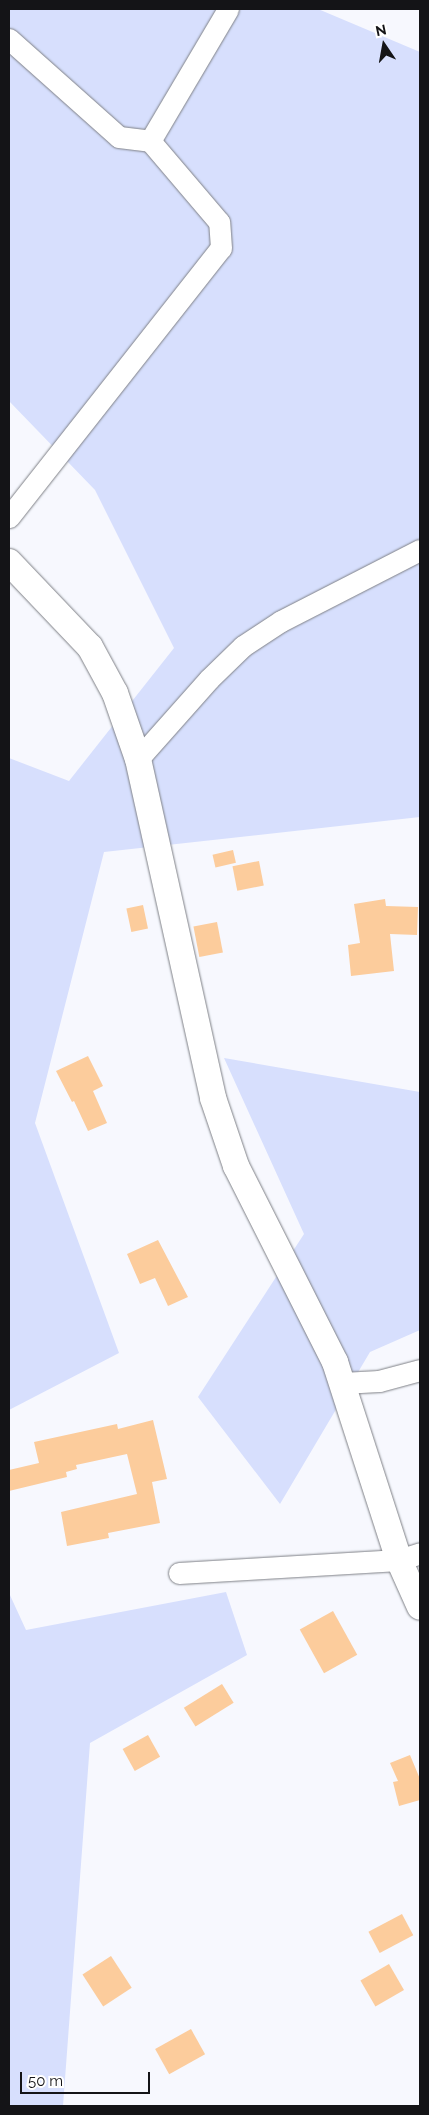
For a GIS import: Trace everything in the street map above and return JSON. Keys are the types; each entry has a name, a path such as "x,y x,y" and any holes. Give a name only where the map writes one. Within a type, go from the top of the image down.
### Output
{"street":[{"path":"150,141 228,9"},
{"path":"9,39 119,136 150,141 219,222 222,248 9,517"},
{"path":"138,759 209,679 244,646 281,622 420,550"},
{"path":"9,562 90,647 115,693 138,759 213,1098 236,1166 342,1382 410,1556 420,1607"},
{"path":"342,1382 379,1381 420,1370"},
{"path":"179,1573 410,1556"}],"shaded area":[{"path":"9,9 318,9 420,52 420,817 104,852 35,1123 119,1353 9,1410 9,758 69,781 174,648 95,490 9,401"},
{"path":"224,1058 420,1092 420,1330 370,1352 280,1504 198,1397 304,1234"},
{"path":"226,1592 247,1655 90,1743 63,2106 9,2106 9,1593 26,1630"}],"building":[{"path":"233,850 236,863 215,867 213,855"},
{"path":"259,861 264,886 237,891 232,866"},
{"path":"385,899 386,906 418,907 417,935 390,934 394,971 351,976 348,945 360,943 354,904"},
{"path":"143,905 148,928 131,932 126,909"},
{"path":"217,922 223,952 199,957 193,927"},
{"path":"88,1056 103,1086 93,1091 107,1123 88,1131 74,1101 72,1102 56,1071"},
{"path":"158,1240 188,1297 168,1306 155,1278 140,1284 127,1254"},
{"path":"153,1420 167,1479 152,1482 160,1523 108,1533 109,1538 67,1546 61,1512 137,1494 127,1454 76,1465 77,1469 66,1472 67,1477 9,1491 9,1470 39,1463 34,1442 117,1424 118,1429"},
{"path":"333,1611 357,1655 324,1673 300,1629"},
{"path":"222,1684 234,1703 195,1727 184,1708"},
{"path":"148,1735 160,1757 135,1771 123,1749"},
{"path":"410,1755 420,1779 420,1800 399,1806 393,1782 398,1781 390,1763"},
{"path":"402,1914 413,1935 380,1953 368,1932"},
{"path":"111,1956 132,1988 103,2006 82,1975"},
{"path":"389,1964 404,1990 375,2006 360,1980"},
{"path":"191,2029 205,2054 169,2074 155,2049"}]}
